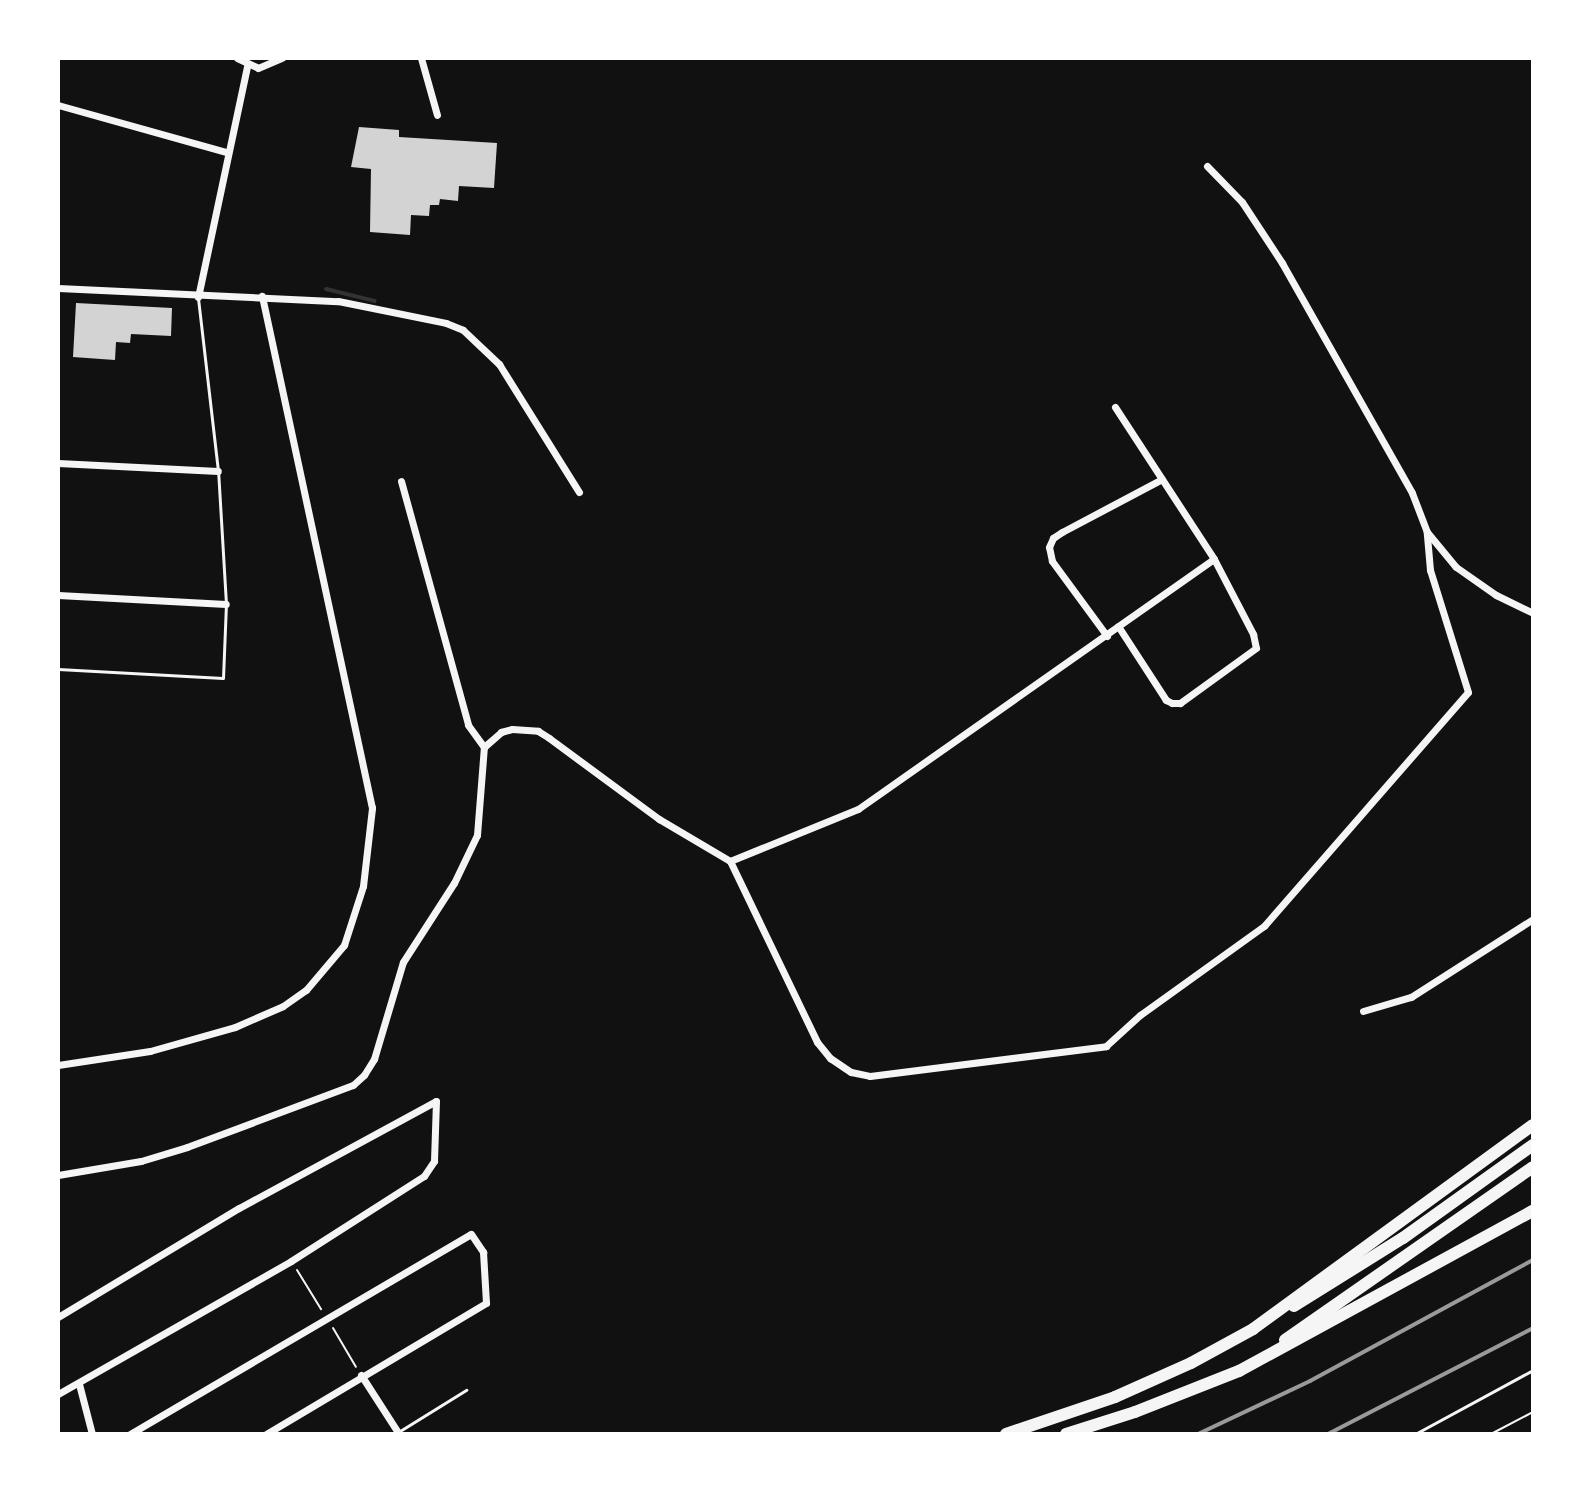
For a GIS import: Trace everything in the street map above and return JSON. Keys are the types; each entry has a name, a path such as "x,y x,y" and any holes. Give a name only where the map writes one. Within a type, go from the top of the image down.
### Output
{"highway":[{"path":"1253,1329 1533,1125"},
{"path":"1006,1434 1115,1397 1191,1363 1253,1329 1317,1293 1403,1238 1533,1145"},
{"path":"1239,1371 1533,1167"},
{"path":"1066,1434 1239,1371 1533,1211"}],"street":[{"path":"237,58 247,66 258,68 282,58"},
{"path":"421,58 437,115"},
{"path":"198,297 226,152 247,66"},
{"path":"58,105 226,152"},
{"path":"484,747 501,732 538,731 659,819 730,861 817,1042 830,1058 851,1072 870,1076 1106,1046 1140,1015 1264,926 1468,692 1430,570 1427,532 1412,493 1282,263 1242,202 1207,166"},
{"path":"58,288 198,297 262,296 338,301 446,323 463,330 499,364 579,492"},
{"path":"58,1065 150,1051 235,1027 283,1006 306,990 344,945 363,886 372,808 262,296"},
{"path":"1115,407 1214,559 1253,634 1256,648 1180,703 1166,700 1118,626"},
{"path":"58,463 218,471"},
{"path":"1107,636 1052,561 1049,547 1053,538 1062,532 1162,479"},
{"path":"58,1175 141,1161 187,1147 353,1085 374,1059 403,962 454,883 477,835 484,747 468,725 401,481"},
{"path":"1427,532 1456,567 1496,595 1533,613"},
{"path":"730,861 858,809 1214,559"},
{"path":"58,595 226,604"},
{"path":"1363,1011 1411,997 1533,919"},
{"path":"58,1317 239,1208 436,1101 434,1161 424,1176 291,1261 58,1394"},
{"path":"130,1434 471,1234 483,1252 486,1303 266,1434"},
{"path":"361,1375 397,1433"},
{"path":"79,1384 92,1434"}],"lane":[{"path":"58,669 223,678 226,604 218,471 198,297"},
{"path":"1415,1434 1533,1370"},
{"path":"397,1433 466,1390"}],"path":[{"path":"1491,1434 1533,1412"}],"building":[{"path":"359,127 399,130 399,137 497,143 494,188 459,186 458,201 440,199 439,205 430,205 429,216 411,215 410,235 370,232 371,169 351,167"},
{"path":"76,303 172,308 171,336 131,334 130,343 116,342 115,360 73,357"}],"waterway":[{"path":"326,289 375,301"}],"railway":[{"path":"1198,1434 1310,1381 1533,1260"},
{"path":"1328,1434 1533,1328"}]}
